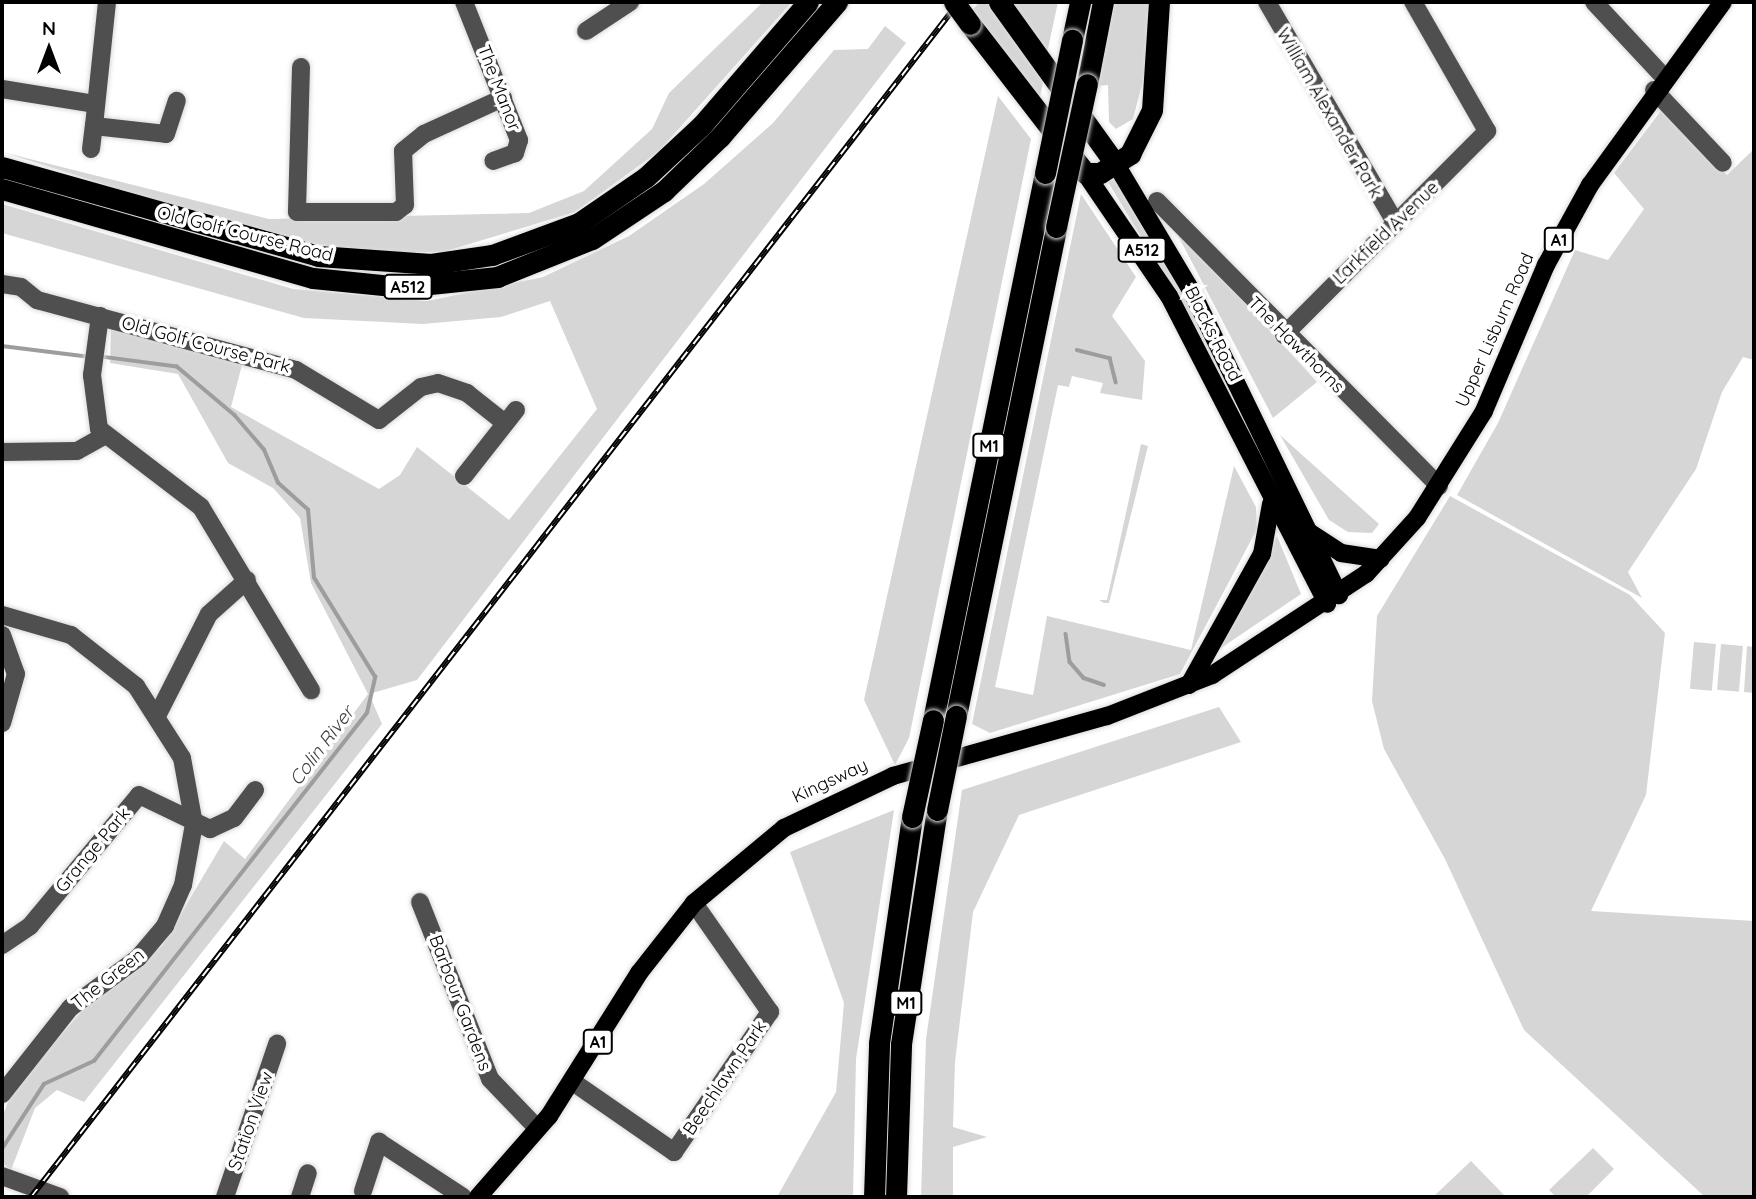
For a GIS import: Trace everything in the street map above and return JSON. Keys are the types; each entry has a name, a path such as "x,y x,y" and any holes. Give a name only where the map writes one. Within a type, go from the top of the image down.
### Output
{"highway":[{"name":"Old Golf Course Road","path":"2,167 318,256 431,264 492,255 579,223 646,177 702,125 808,2"},
{"name":"Old Golf Course Road","path":"2,189 313,278 401,287 486,279 572,249 664,191 720,137 837,2"},
{"name":"A512","path":"814,26 844,2"},
{"name":"Blacks Road","path":"954,2 1085,173"},
{"name":"Blacks Road","path":"999,2 1118,166"},
{"name":"M1","path":"874,1197 879,1043 912,817 1080,2"},
{"name":"M1","path":"896,1197 901,1044 937,810 1103,2"},
{"path":"1085,173 1118,166 1139,141 1152,110 1159,2"}],"main road":[{"name":"Upper Lisburn Road","path":"1333,600 1381,559 1439,486 1487,404 1569,223 1659,84 1723,2"},
{"name":"Blacks Road","path":"1118,166 1192,292 1306,530 1333,600"},
{"name":"Blacks Road","path":"1085,173 1162,284 1271,501 1333,600"},
{"path":"1189,685 1262,554 1271,501"},
{"path":"1306,530 1341,553 1381,559"},
{"name":"Kingsway","path":"478,1197 573,1082 639,973 694,903 752,851 825,803 1189,685 1333,600"}],"street":[{"path":"91,149 107,2"},
{"name":"The Manor","path":"464,2 519,140 515,153 493,161"},
{"path":"586,31 630,2"},
{"name":"William Alexander Park","path":"1267,2 1395,222"},
{"name":"Larkfield Avenue","path":"1284,335 1487,131 1413,2"},
{"path":"1594,2 1723,163"},
{"path":"302,67 297,212 396,212 405,205 403,151 424,134 503,98"},
{"path":"2,89 96,98"},
{"path":"94,126 166,134 177,100"},
{"name":"The Hawthorns","path":"1157,201 1284,335 1439,486"},
{"name":"Old Golf Course Park","path":"2,284 100,316 296,370 379,420 421,387 438,383 467,393 510,416 464,475"},
{"path":"100,316 93,339 93,409 104,436 183,488 247,580 311,690"},
{"path":"2,452 77,451 104,436"},
{"path":"158,714 209,614 247,580"},
{"name":"The Green","path":"2,615 39,622 94,649 158,714 182,758 194,824 183,885 165,926 138,958 70,1008 2,1094"},
{"path":"2,635 16,674 2,723"},
{"path":"194,824 210,829 228,823 255,790"},
{"name":"Grange Park","path":"2,946 30,926 139,795 194,824"},
{"name":"Barbour Gardens","path":"420,902 490,1079 537,1128"},
{"name":"Beechlawn Park","path":"573,1082 674,1152 770,1012 694,903"},
{"name":"Station View","path":"225,1197 277,1044"},
{"path":"363,1191 379,1142 463,1197"},
{"path":"300,1197 308,1173"},
{"path":"2,1176 60,1197"}],"shaded area":[{"path":"763,2 792,2 658,152 575,212 443,252 354,252 237,226 2,152 269,219 529,213 584,191 652,129 669,93"},
{"path":"979,2 990,2 1044,77 1039,102 972,11"},
{"path":"1011,2 1058,2 1047,53"},
{"path":"1115,2 1149,2 1147,65 1133,119 1116,129 1109,122 1108,85 1098,86"},
{"path":"885,26 906,43 417,680 369,694 382,724 84,1102 57,1090 35,1108 11,1170 2,1163 2,1117 13,1090 89,1003 162,946 224,841 245,859 368,694 311,583 300,518 273,488 228,463 178,374 110,363 111,325 243,361 231,407 379,489 400,475 417,447 509,520 597,409 550,301 501,317 423,324 304,318 2,233 2,204 293,289 427,301 543,277 629,236 704,184 773,123 834,50 868,49"},
{"path":"998,96 1031,139 909,738 895,765 864,700"},
{"path":"1663,108 1727,175 1754,149 1754,360 1743,357 1722,392 1696,469 1628,572 1642,598 1457,495 1498,423 1575,250 1608,260 1644,209 1614,173"},
{"path":"1117,178 1182,288 1199,333 1108,182"},
{"path":"1081,194 1136,277 1112,316 1145,361 1142,400 1100,393 1103,383 1072,376 1069,387 1058,385 995,687 1033,695 1047,616 1191,650 1234,466 1256,507 1257,529 1180,674 990,733 972,724"},
{"path":"1171,222 1317,382 1273,418"},
{"path":"1280,435 1379,524 1372,533 1348,532 1329,520"},
{"path":"1141,444 1148,446 1109,603 1104,603 1099,600 1107,600"},
{"path":"1450,496 1630,595 1665,633 1646,795 1591,911 1754,921 1754,1197 1705,1197 1524,1030 1445,859 1384,749 1372,701 1377,616"},
{"path":"1277,536 1301,594 1215,652"},
{"path":"1694,642 1716,644 1712,691 1690,689"},
{"path":"1721,644 1743,646 1739,692 1717,690"},
{"path":"1747,646 1754,647 1754,693 1744,692"},
{"path":"1219,707 1241,742 1019,815 973,912 955,1062 953,1127 987,1137 953,1147 953,1197 921,1197 926,1039 962,790"},
{"path":"894,810 856,1059 853,1197 777,1197 836,1092 844,1003 790,852"},
{"path":"1593,1148 1614,1169 1586,1197 1556,1197 1549,1190"},
{"path":"1471,1161 1506,1197 1433,1197"}],"waterway":[{"name":"Colin River","path":"2,346 90,357"},
{"path":"1077,350 1110,358 1116,382"},
{"name":"Colin River","path":"2,1149 44,1084 94,1061 367,713 375,677 314,578 308,510 278,483 264,450 235,416 177,367 101,357"},
{"path":"1066,634 1070,662 1084,678 1104,685"}],"railway":[{"path":"31,1197 959,2"}]}
